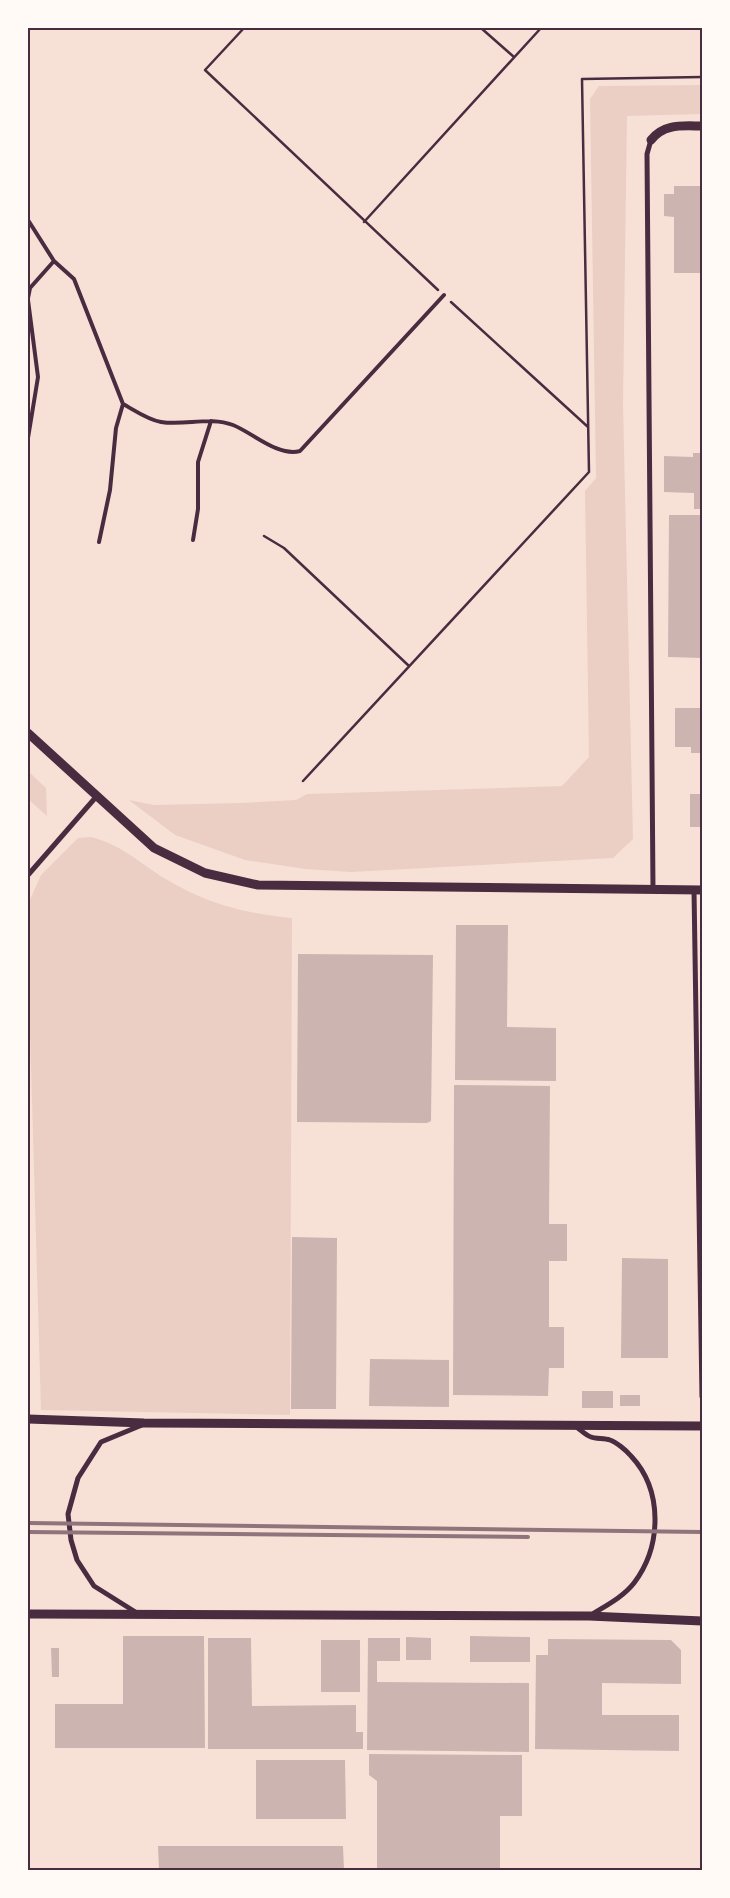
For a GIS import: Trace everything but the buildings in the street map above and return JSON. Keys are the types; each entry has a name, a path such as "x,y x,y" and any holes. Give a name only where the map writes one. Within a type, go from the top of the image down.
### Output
{"street":[{"path":"653,888 647,154 651,140 658,132 673,126 702,126"},
{"path":"28,733 154,848 205,874 258,885 698,890 702,1397"},
{"path":"28,875 96,797"},
{"path":"28,1419 144,1423 702,1426"},
{"path":"142,1615 94,1586 77,1560 71,1540 68,1514 78,1478 101,1442 144,1423"},
{"path":"574,1425 590,1437 612,1440 631,1455 644,1474 653,1496 656,1516 652,1548 633,1584 619,1598 589,1616"},
{"path":"28,1614 589,1616 702,1621"}],"lane":[{"path":"28,220 54,261 74,279 123,404 116,428 110,490 99,542"},
{"path":"28,438 38,377 28,299 30,288 54,261"},
{"path":"123,404 160,422 210,421 233,425 271,445 293,453 300,451 444,295"},
{"path":"193,540 198,509 198,462 210,421"}],"path":[{"path":"244,28 205,70 364,222 588,427"},
{"path":"481,28 514,57"},
{"path":"364,222 541,28"},
{"path":"303,781 589,472 582,79 702,77"},
{"path":"264,536 284,548 409,666"}],"shaded area":[{"path":"702,85 702,114 627,116 623,404 633,839 613,858 351,872 305,869 245,860 175,835 129,800 154,805 241,803 296,800 307,794 562,786 589,757 585,491 596,478 590,99 599,86"},
{"path":"28,771 46,788 47,816 28,799"},
{"path":"91,837 121,849 164,878 195,895 241,910 292,918 290,1415 41,1410 28,964 29,902 41,875 78,838"}],"railway":[{"path":"28,1523 702,1532"},
{"path":"28,1532 528,1537"}]}
